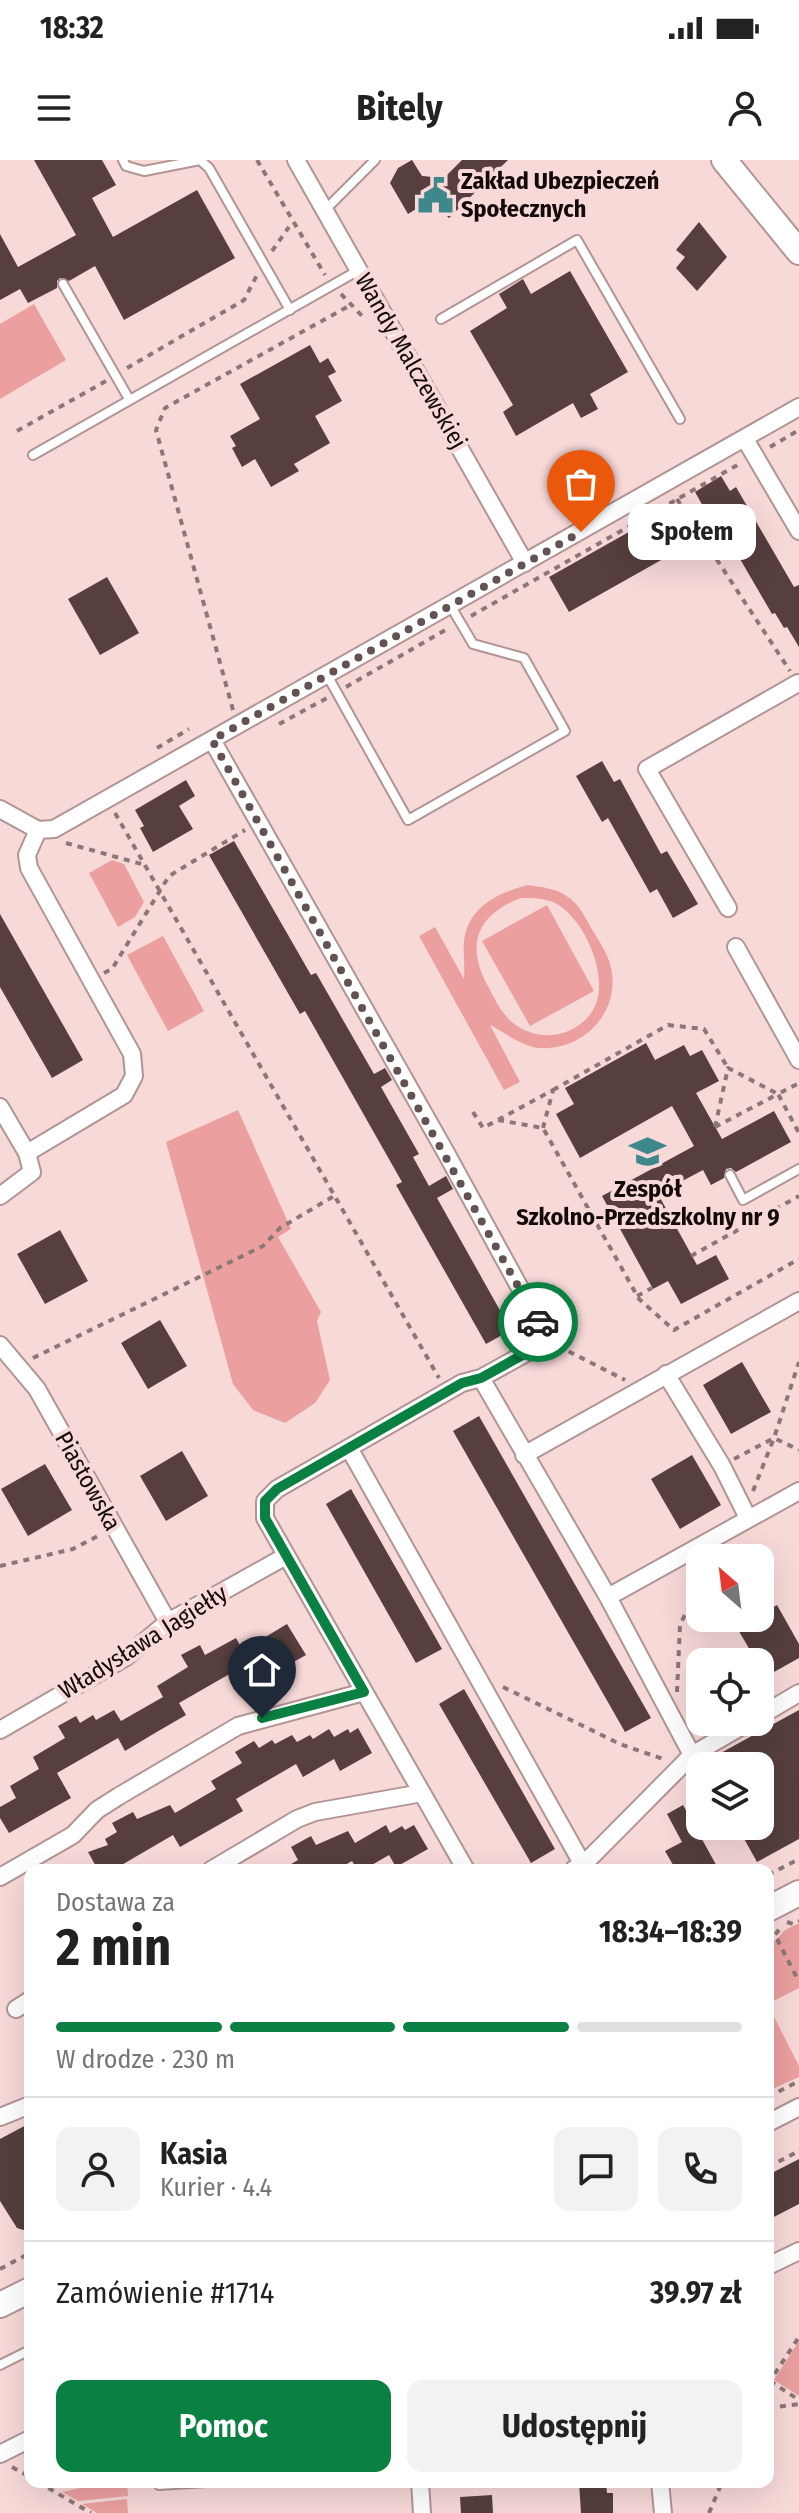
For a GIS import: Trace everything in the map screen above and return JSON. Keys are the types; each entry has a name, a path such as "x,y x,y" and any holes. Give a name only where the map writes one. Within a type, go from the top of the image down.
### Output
{"street":[{"name":"Wandy Malczewskiej","path":"296,160 525,563"},
{"path":"724,160 799,252"},
{"path":"0,809 38,830 54,829 799,407"},
{"path":"745,439 799,531"},
{"path":"728,908 647,769 799,684"},
{"path":"212,740 544,1332 544,1341 537,1347 481,1378 462,1383 277,1489 265,1501 265,1518 463,1864"},
{"path":"27,1153 124,1095 134,1076 132,1054 29,868 27,855 38,830"},
{"path":"736,947 799,1060"},
{"path":"0,1107 27,1153 32,1172 0,1196"},
{"path":"524,1455 799,1301"},
{"name":"Piastowska","path":"0,1345 37,1389 168,1622"},
{"path":"0,1375 17,1366"},
{"path":"666,1374 722,1466 746,1515"},
{"path":"481,1378 608,1597 691,1752"},
{"path":"349,1448 485,1690 576,1864"},
{"path":"608,1597 746,1515 799,1491"},
{"name":"Władysława Jagiełły","path":"0,1730 126,1657 168,1622 286,1556"},
{"path":"0,1877 73,1835 97,1810 119,1796 238,1726 364,1692"},
{"path":"774,1708 799,1693"},
{"path":"697,1752 725,1736"},
{"path":"581,1864 686,1761"},
{"path":"221,1864 297,1819 315,1812 422,1793"},
{"path":"774,1906 799,1893"},
{"path":"0,2117 24,2107"},
{"path":"774,2120 799,2107"},
{"path":"774,2263 799,2251"},
{"path":"0,2305 24,2293"},
{"path":"0,2454 24,2442"},
{"path":"420,2488 422,2513"},
{"path":"661,2488 663,2513"}],"lane":[{"path":"123,160 126,166 144,171 200,160 209,168 290,310"},
{"path":"325,210 375,160"},
{"path":"441,319 577,240 680,419"},
{"path":"33,455 359,270"},
{"path":"63,284 129,399"},
{"path":"327,675 408,820 565,731 524,658 473,644 450,605"},
{"path":"730,1175 743,1200 799,1169"},
{"path":"0,2365 24,2353"}],"path":[{"path":"257,160 327,278"},
{"path":"17,431 244,300 263,263 289,227"},
{"path":"231,706 156,430 165,408 347,307"},
{"path":"677,499 799,684"},
{"path":"114,811 448,1392"},
{"path":"91,981 112,969 169,876 259,822"},
{"path":"60,841 145,865"},
{"path":"473,1112 483,1128 668,1025 704,1029 728,1068 778,1094 799,1133"},
{"path":"728,1068 715,1127 799,1083"},
{"path":"553,1090 543,1128 637,1296 674,1330 799,1259"},
{"path":"498,1120 543,1128"},
{"path":"17,1366 263,1246 280,1228 335,1196"},
{"path":"691,1256 799,1196"},
{"path":"637,1296 652,1288"},
{"path":"544,1341 566,1349 640,1388"},
{"path":"746,1515 799,1362"},
{"path":"774,1438 799,1450"},
{"path":"722,1466 774,1438"},
{"path":"0,1566 73,1549 114,1527"},
{"path":"676,1722 680,1625 686,1612"},
{"path":"485,1690 499,1685 620,1744 669,1761"},
{"path":"774,1872 799,1859"},
{"path":"793,1924 799,1927"},
{"path":"774,1937 778,1932"},
{"path":"777,1939 799,1982"},
{"path":"774,2094 799,2081"},
{"path":"774,2164 799,2151"},
{"path":"0,2269 24,2256"},
{"path":"774,2375 799,2337"},
{"path":"774,2386 799,2402"},
{"path":"774,2407 799,2402"},
{"path":"48,2488 91,2513"},
{"path":"709,2513 719,2488"}],"shaded area":[{"path":"34,304 66,360 0,399 0,324"},
{"path":"112,860 124,864 144,902 135,917 118,927 89,873"},
{"path":"527,885 548,888 572,900 605,951 613,981 611,997 597,1024 572,1042 556,1047 534,1047 490,1025 520,1082 504,1090 419,936 435,927 464,979 464,941 471,919 486,903","holes":["521,898 548,901 568,912 593,952 599,983 598,998 586,1019 567,1032 545,1035 513,1023 499,1007 482,973 478,959 479,934 494,913"]},
{"path":"547,905 594,991 530,1026 482,941"},
{"path":"163,936 204,1011 168,1031 127,955"},
{"path":"238,1110 291,1229 278,1237 321,1312 317,1321 330,1380 315,1403 285,1423 253,1410 233,1384 166,1142"},
{"path":"799,1923 799,1988 774,2001 774,1942 785,1930"},
{"path":"774,2017 799,2066 799,2077 774,2088"},
{"path":"799,2341 799,2396 774,2380"},
{"path":"80,2488 127,2488 128,2496 78,2501 62,2492"},
{"path":"127,2499 128,2513 97,2513 82,2504"}],"building":[{"path":"34,160 102,160 116,185 92,198 113,237 197,190 235,258 124,320 95,266 69,281 60,278 57,288 28,303 20,289 0,300 0,234 18,267 76,235"},
{"name":"Zakład Ubezpieczeń Społecznych","path":"412,160 422,176 444,178 462,160 508,160 449,218 440,209 436,213 430,209 424,212 421,206 408,214 390,183 398,168"},
{"path":"699,222 727,257 697,291 676,268 685,257 676,250"},
{"path":"570,271 628,372 590,394 598,409 581,418 573,403 516,436 503,412 513,405 470,331 507,308 499,294 523,279 531,294"},
{"path":"310,345 320,363 328,358 336,372 328,376 342,401 315,416 330,443 294,464 299,471 271,487 255,459 242,467 232,448 236,446 230,436 260,419 240,384"},
{"path":"721,476 730,491 736,487 794,587 799,585 799,647 787,627 784,628 775,613 772,614 722,528 717,531 695,492"},
{"path":"643,524 663,559 569,612 549,577"},
{"path":"107,577 139,633 100,655 68,599"},
{"path":"602,761 614,782 620,779 661,854 667,851 698,904 673,918 657,889 650,893 608,818 602,822 576,776"},
{"path":"186,780 195,796 179,806 193,829 153,852 140,828 144,826 135,810"},
{"path":"234,841 311,975 316,973 374,1074 385,1068 392,1080 381,1087 419,1154 413,1157 429,1186 446,1176 453,1189 437,1198 511,1330 486,1344 396,1185 402,1182 305,1011 300,1014 209,855"},
{"path":"0,914 83,1060 52,1078 0,987"},
{"path":"646,1043 655,1060 684,1045 690,1056 702,1050 719,1081 696,1093 722,1139 774,1111 791,1142 736,1172 726,1169 724,1178 711,1185 703,1170 658,1194 697,1265 716,1255 729,1279 681,1304 668,1281 653,1289 602,1196 694,1146 672,1106 580,1158 556,1114 574,1104 565,1088"},
{"path":"60,1230 88,1281 45,1304 17,1254"},
{"path":"160,1320 187,1366 148,1389 121,1343"},
{"path":"742,1362 771,1412 731,1434 703,1385"},
{"path":"479,1416 651,1718 625,1732 453,1431"},
{"path":"182,1451 208,1496 166,1521 140,1476"},
{"path":"692,1455 721,1505 680,1529 651,1479"},
{"path":"45,1464 72,1510 28,1536 1,1489"},
{"path":"351,1489 442,1649 416,1663 326,1504"},
{"path":"777,1605 799,1644 799,1658 774,1672 774,1648 749,1648 739,1632 774,1632 774,1607"},
{"path":"287,1624 306,1655 283,1668 278,1661 247,1680 240,1668 179,1703 186,1715 125,1751 118,1738 57,1773 71,1798 9,1833 0,1818 0,1807 16,1798 10,1786 39,1769 33,1757 65,1738 58,1726 76,1716 80,1723 93,1715 96,1720 114,1710 121,1721 163,1697 157,1686 188,1667 181,1655 200,1645 205,1655 236,1638 241,1647 255,1638 257,1642"},
{"path":"464,1689 555,1849 531,1863 439,1704"},
{"path":"799,1710 799,1839 757,1862 745,1840 774,1840 774,1752 722,1752 752,1736 774,1736 774,1724"},
{"path":"358,1728 372,1753 340,1771 334,1759 303,1777 296,1764 236,1799 243,1811 180,1847 173,1835 123,1864 95,1864 88,1852 108,1845 105,1839 117,1832 112,1823 133,1812 137,1819 170,1805 175,1813 216,1789 211,1781 242,1763 235,1752 254,1741 259,1748 272,1740 275,1744 292,1735 297,1742 310,1735 313,1739 329,1729 334,1737 348,1729 350,1733"},
{"path":"683,1805 686,1810 686,1840 702,1840 716,1864 673,1864 665,1851 682,1842 667,1814"},
{"path":"386,1825 390,1833 402,1826 405,1830 414,1825 428,1849 401,1864 394,1864 389,1855 373,1864 354,1864 352,1861 347,1864 291,1864 298,1860 291,1847 311,1836 316,1845 348,1831 355,1843"},
{"path":"24,2126 24,2230 17,2228 0,2201 0,2139"},
{"path":"799,2159 799,2204 774,2217 774,2172"},
{"path":"579,2488 607,2488 607,2493 613,2493 613,2513 581,2513"},
{"path":"492,2495 493,2513 461,2513 460,2497"}],"way so far":[{"path":"538,1322 445,1151 212,740 581,532"}],"place":[{"name":"Zakład Ubezpieczeń Społecznych","path":"435,195"},
{"name":"Społem","path":"581,532"},
{"name":"Zespół Szkolno-Przedszkolny nr 9","path":"648,1152"}],"route":[{"path":"262,1718 364,1692 265,1518 265,1501 277,1489 462,1383 481,1378 537,1347 544,1341 544,1332 538,1322"}]}
